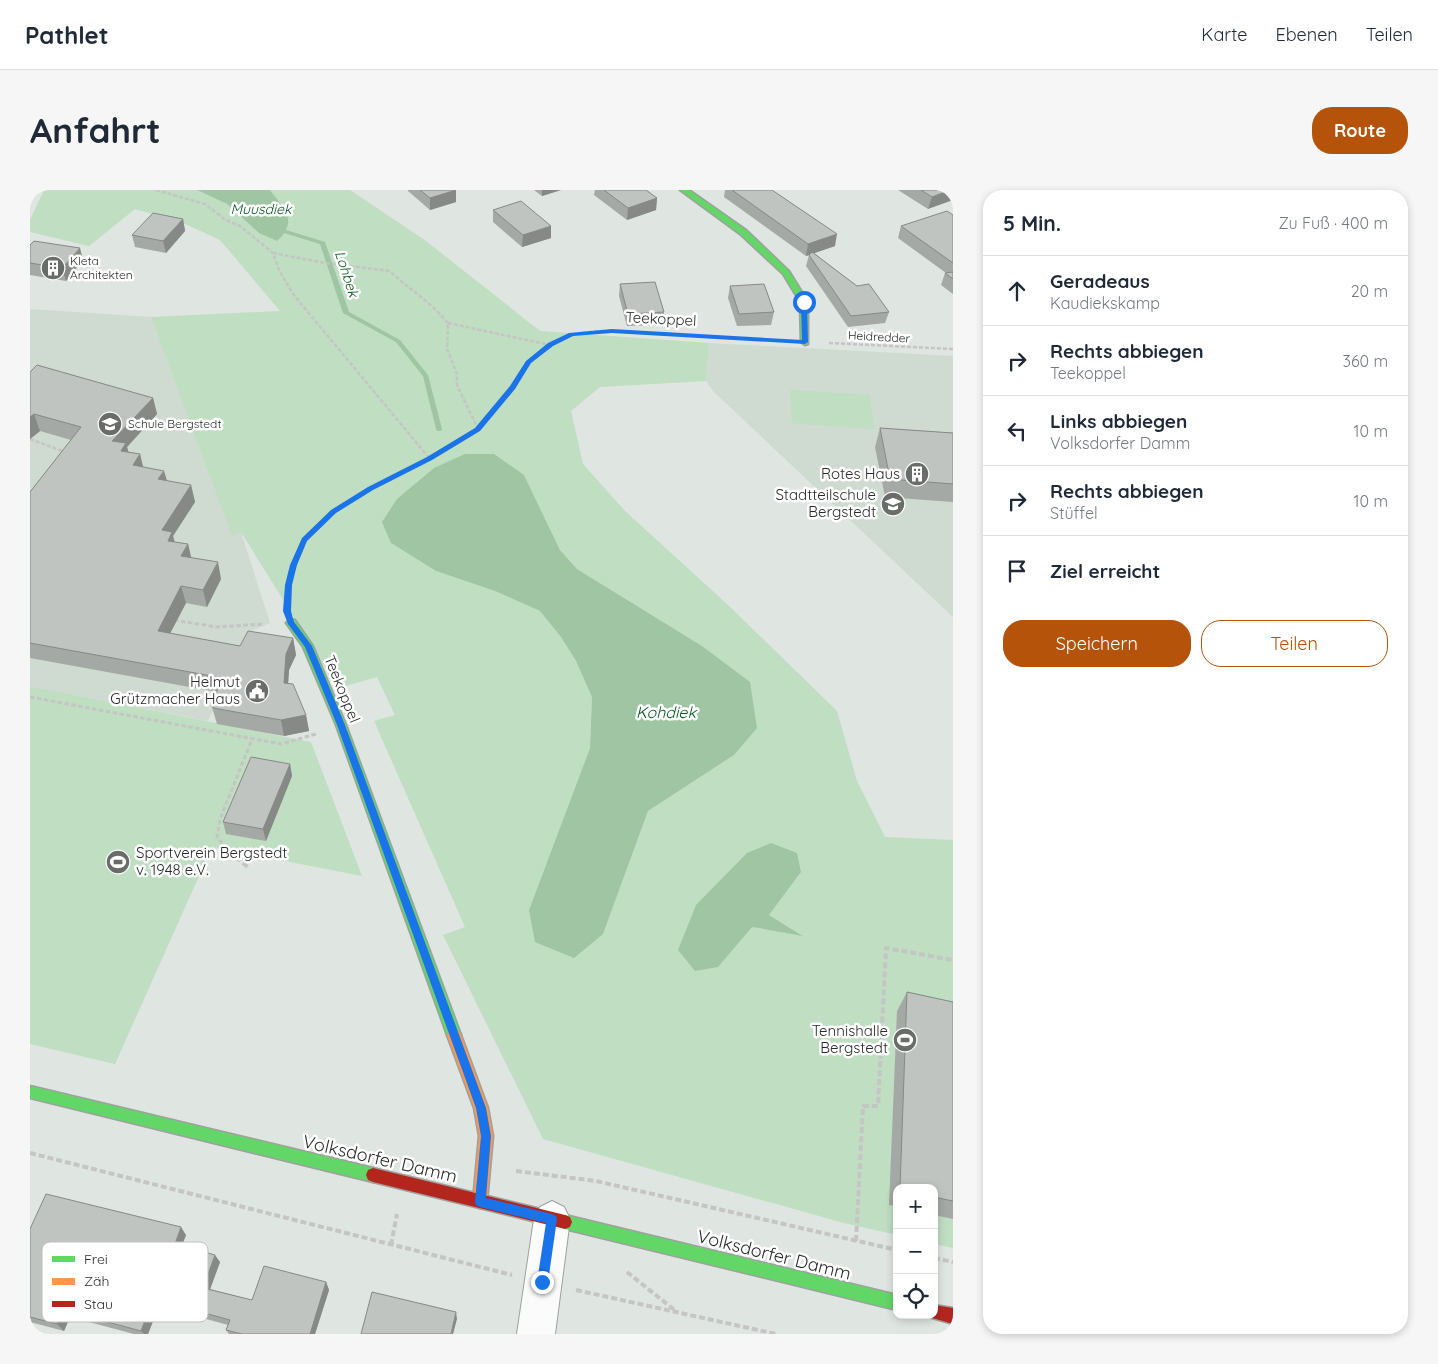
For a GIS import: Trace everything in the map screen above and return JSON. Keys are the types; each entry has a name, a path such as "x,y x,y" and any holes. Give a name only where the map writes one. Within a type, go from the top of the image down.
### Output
{"street":[{"path":"684,190 743,232 786,273 804,302 805,342"},
{"name":"Teekoppel","path":"291,622 308,646 341,725 481,1108 486,1136 480,1201"},
{"name":"Volksdorfer Damm","path":"30,1092 893,1302"},
{"path":"536,1334 552,1219"},
{"path":"938,1313 953,1316"}],"path":[{"path":"156,190 205,204 224,219 240,226 273,253 325,263 389,271 432,306 448,323 550,345"},
{"path":"273,253 279,270 293,294 430,459"},
{"path":"448,323 447,348 457,374 457,386 478,429"},
{"name":"Teekoppel","path":"291,622 287,611 288,585 293,565 304,540 333,512 370,489 430,459 478,429 513,387 528,362 550,345 571,335 612,331 805,342"},
{"name":"Heidredder","path":"805,342 953,350"},
{"path":"30,440 67,453"},
{"path":"169,619 216,627 291,622"},
{"path":"30,697 281,744 306,738 341,725"},
{"path":"249,868 226,849 217,838 220,819 252,739"},
{"path":"856,1241 864,1106 878,1106 886,948 953,960"},
{"path":"30,1153 542,1282 776,1334"},
{"path":"484,1168 596,1180 893,1249"},
{"path":"938,1259 953,1262"}],"shaded area":[{"path":"44,190 197,190 227,204 259,233 283,208 270,190 350,190 426,241 540,331 709,343 706,381 600,387 571,411 583,464 625,511 728,605 837,711 857,781 885,837 953,840 953,1248 938,1245 938,1184 893,1184 893,1234 844,1223 543,1139 443,935 465,927 374,721 395,715 377,677 338,688 241,532 232,536 151,317 280,311 220,240 183,223 135,209 89,246 30,232 30,220","holes":["524,475 560,550 577,569 702,646 734,755 648,811 603,934 529,910 590,748 592,697 576,661 561,637 540,611 495,591 436,571 391,543","801,872 769,915 802,935 752,927"]},
{"name":"Schule Bergstedt","path":"30,309 151,317 232,535 241,532 270,623 249,632 208,721 30,686"},
{"name":"Stadtteilschule Bergstedt","path":"709,343 953,356 953,617 713,391 706,381"},
{"path":"790,390 870,395 874,429 792,423"},
{"name":"Sportverein Bergstedt v. 1948 e.V.","path":"30,686 311,742 362,876 212,847 115,1064 30,1044"}],"water":[{"name":"Muusdiek","path":"197,190 270,190 287,215 288,221 284,234 277,241 259,233 227,204"},
{"name":"Kohdiek","path":"465,454 494,454 524,475 560,550 577,569 702,646 750,682 757,728 734,755 648,811 603,934 574,958 535,942 529,910 590,748 592,697 576,661 561,637 540,611 495,591 436,571 391,543 382,522 397,499 434,468"},
{"path":"771,843 797,853 801,872 769,915 803,936 752,927 718,967 695,971 678,950 696,905 747,853"}],"building":[{"path":"420,190 456,190 430,198"},
{"path":"604,190 646,190 657,198 628,208"},
{"path":"732,190 772,190 837,234 808,244"},
{"path":"921,190 950,190 932,197"},
{"path":"521,201 551,226 523,235 493,210"},
{"path":"947,211 953,215 953,263 901,226"},
{"path":"153,213 183,219 163,241 132,235"},
{"path":"34,241 80,248 62,268 30,263 30,245"},
{"path":"812,252 857,286 869,284 889,312 851,316 809,255"},
{"path":"953,272 953,279 945,273"},
{"path":"655,282 664,312 628,314 620,284"},
{"path":"764,284 774,312 739,314 730,286"},
{"path":"37,365 153,398 112,441 126,443 121,451 140,454 133,465 164,471 158,479 191,485 162,530 172,532 168,541 188,544 181,556 218,562 203,590 181,586 158,631 240,646 248,631 293,638 286,654 284,683 293,684 306,715 281,720 213,708 215,705 211,704 223,678 30,643 30,492 81,427 34,414 30,417 30,372"},
{"path":"880,428 953,433 953,484 890,479"},
{"path":"251,757 290,764 263,829 223,822"},
{"path":"907,992 953,1002 953,1201 938,1198 938,1184 900,1184"},
{"path":"46,1194 181,1227 176,1242 42,1242 42,1320 30,1317 30,1229"},
{"path":"208,1253 215,1255 208,1274"},
{"path":"264,1266 326,1282 310,1334 242,1334 226,1330 230,1320 208,1314 208,1289 252,1300"},
{"path":"372,1292 456,1312 451,1334 361,1334"},
{"path":"108,1322 144,1322 141,1331"}],"waterway":[{"name":"Lohbek","path":"286,232 323,243 346,313 398,341 426,376 439,429"}],"traffic: fast":[{"path":"684,190 743,232 786,273 804,302 805,342"},
{"path":"291,623 308,646 341,725 454,1035"},
{"path":"30,1092 373,1175"},
{"path":"565,1222 893,1302"}],"traffic: slow":[{"path":"454,1035 481,1108 486,1136 480,1201"}],"traffic: jam":[{"path":"373,1175 565,1222"},
{"path":"938,1313 953,1316"}],"place":[{"name":"Kleta Architekten","path":"53,268"},
{"name":"Schule Bergstedt","path":"110,424"},
{"name":"Rotes Haus","path":"917,474"},
{"name":"Stadtteilschule Bergstedt","path":"893,504"},
{"name":"Helmut Grützmacher Haus","path":"257,691"},
{"name":"Sportverein Bergstedt v. 1948 e.V.","path":"118,862"},
{"name":"Tennishalle Bergstedt","path":"905,1040"}],"route":[{"path":"542,1282 552,1219 480,1201 486,1136 481,1108 341,725 308,646 291,622 287,611 288,585 293,565 304,540 333,512 370,489 430,459 478,429 513,387 528,362 550,345 571,335 612,331 805,342 804,302"}]}
